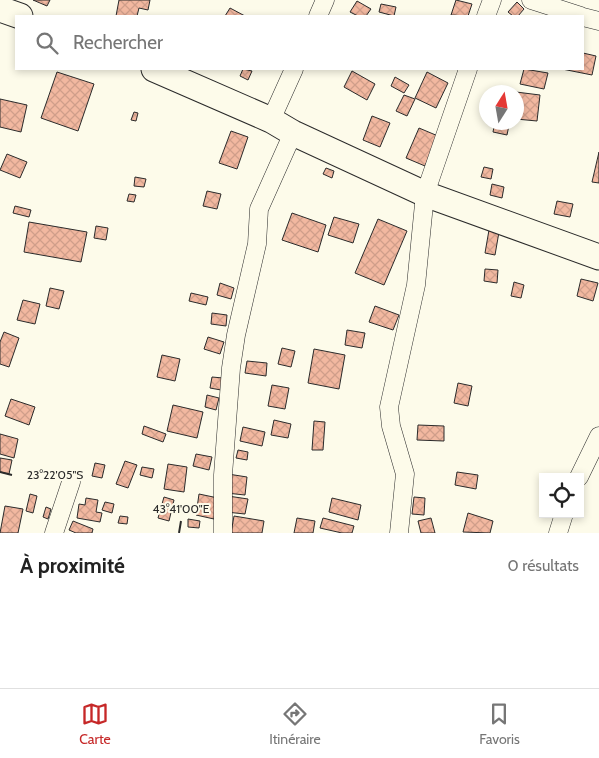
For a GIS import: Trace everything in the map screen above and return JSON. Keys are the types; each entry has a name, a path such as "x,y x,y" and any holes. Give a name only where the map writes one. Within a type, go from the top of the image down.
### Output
{"street":[{"path":"318,15 325,0"},
{"path":"486,15 492,0"},
{"path":"531,0 579,15"},
{"path":"0,10 17,15"},
{"path":"584,17 599,21"},
{"path":"156,70 271,120 425,194 599,257"},
{"path":"271,120 294,70"},
{"path":"399,533 405,474 391,426 389,407 416,285 425,194 468,70"},
{"path":"222,533 223,475 231,368 236,335 257,244 259,208 293,132"},
{"path":"581,473 599,436"},
{"path":"54,533 71,482"},
{"path":"558,533 563,518"}],"building":[{"path":"33,0 50,0 47,6"},
{"path":"119,0 150,0 148,10 139,8 137,15 116,15"},
{"path":"456,0 472,4 468,15 451,15"},
{"path":"357,1 371,9 367,15 356,15 350,12"},
{"path":"517,2 524,9 519,15 512,15 508,12"},
{"path":"381,4 396,7 394,15 379,12"},
{"path":"230,8 243,15 226,15"},
{"path":"584,53 596,56 592,75 567,70 584,70"},
{"path":"243,70 252,71 248,80 240,76"},
{"path":"524,70 548,73 544,89 520,84"},
{"path":"352,71 375,84 367,100 344,87"},
{"path":"57,72 94,84 78,131 41,118"},
{"path":"427,72 448,83 436,108 415,98"},
{"path":"395,77 409,85 404,93 391,86"},
{"path":"524,93 540,95 537,121 524,120"},
{"path":"404,95 415,99 407,116 396,111"},
{"path":"0,99 27,105 21,132 0,127"},
{"path":"134,112 138,113 136,121 131,120"},
{"path":"372,116 390,123 380,147 363,140"},
{"path":"419,128 438,136 425,166 406,158"},
{"path":"493,130 508,130 507,135 493,132"},
{"path":"231,131 248,137 237,169 219,163"},
{"path":"599,152 599,183 592,182"},
{"path":"7,154 27,162 20,178 0,170"},
{"path":"484,167 493,169 491,179 481,177"},
{"path":"326,168 334,171 332,178 323,174"},
{"path":"135,177 146,179 144,187 134,186"},
{"path":"492,184 504,187 502,198 490,195"},
{"path":"207,191 221,194 217,209 203,206"},
{"path":"129,194 136,195 134,202 127,201"},
{"path":"557,201 573,204 570,217 554,214"},
{"path":"15,206 31,210 29,217 13,213"},
{"path":"292,213 326,225 318,252 282,240"},
{"path":"334,217 359,224 353,243 328,235"},
{"path":"378,219 407,231 384,285 355,273"},
{"path":"29,222 87,232 81,262 24,252"},
{"path":"96,226 108,228 106,240 94,238"},
{"path":"489,230 499,232 495,255 485,253"},
{"path":"485,269 498,270 497,283 484,281"},
{"path":"581,279 598,283 593,301 577,296"},
{"path":"514,282 524,285 521,298 511,296"},
{"path":"220,283 234,288 231,299 217,295"},
{"path":"50,288 64,291 59,309 46,306"},
{"path":"191,293 208,297 206,305 189,301"},
{"path":"23,300 40,304 35,324 17,320"},
{"path":"375,306 399,315 393,330 369,322"},
{"path":"212,313 227,315 226,326 211,324"},
{"path":"347,330 365,333 362,348 345,345"},
{"path":"4,332 19,338 9,367 0,364 0,342"},
{"path":"208,337 224,342 220,354 204,349"},
{"path":"282,348 295,351 291,367 278,364"},
{"path":"314,349 345,355 339,389 308,383"},
{"path":"162,355 180,359 175,381 157,377"},
{"path":"247,361 267,363 266,376 245,373"},
{"path":"212,377 223,378 221,390 210,388"},
{"path":"458,383 472,386 468,406 454,403"},
{"path":"272,385 289,388 285,409 268,406"},
{"path":"207,395 219,398 216,410 205,407"},
{"path":"11,399 35,407 29,425 5,416"},
{"path":"173,405 203,412 197,438 167,431"},
{"path":"274,420 291,424 288,438 271,435"},
{"path":"314,421 325,422 323,450 312,450"},
{"path":"418,425 444,426 444,441 417,440"},
{"path":"144,426 166,434 163,442 142,434"},
{"path":"243,427 265,432 262,446 240,441"},
{"path":"0,434 18,439 14,458 0,454"},
{"path":"238,450 248,452 247,460 236,458"},
{"path":"196,454 212,457 209,470 193,466"},
{"path":"0,458 12,460 9,474 0,472"},
{"path":"125,461 137,465 128,488 116,484"},
{"path":"95,463 105,465 102,478 92,476"},
{"path":"168,464 187,467 184,492 164,489"},
{"path":"142,467 154,469 152,478 140,475"},
{"path":"457,472 478,475 476,489 455,485"},
{"path":"228,474 247,477 245,495 226,493"},
{"path":"30,494 37,496 33,513 26,511"},
{"path":"199,494 218,498 214,519 196,515"},
{"path":"228,496 248,499 245,514 226,512"},
{"path":"164,497 174,500 169,521 158,518"},
{"path":"414,497 425,498 424,515 412,514"},
{"path":"86,498 98,500 96,512 102,513 100,522 77,518 79,504 85,505"},
{"path":"332,498 361,505 358,520 329,512"},
{"path":"105,502 114,504 112,513 102,510"},
{"path":"5,506 23,509 18,533 0,533"},
{"path":"46,507 51,509 48,519 43,517"},
{"path":"468,513 493,521 490,533 463,532"},
{"path":"120,516 128,517 127,524 118,523"},
{"path":"234,516 264,521 262,533 231,533"},
{"path":"297,518 315,521 313,533 294,533"},
{"path":"323,518 354,526 352,533 342,533 320,528"},
{"path":"431,518 435,533 421,533 418,521"},
{"path":"188,519 200,521 199,528 188,527"},
{"path":"73,521 93,529 92,533 76,533 69,530"}]}
